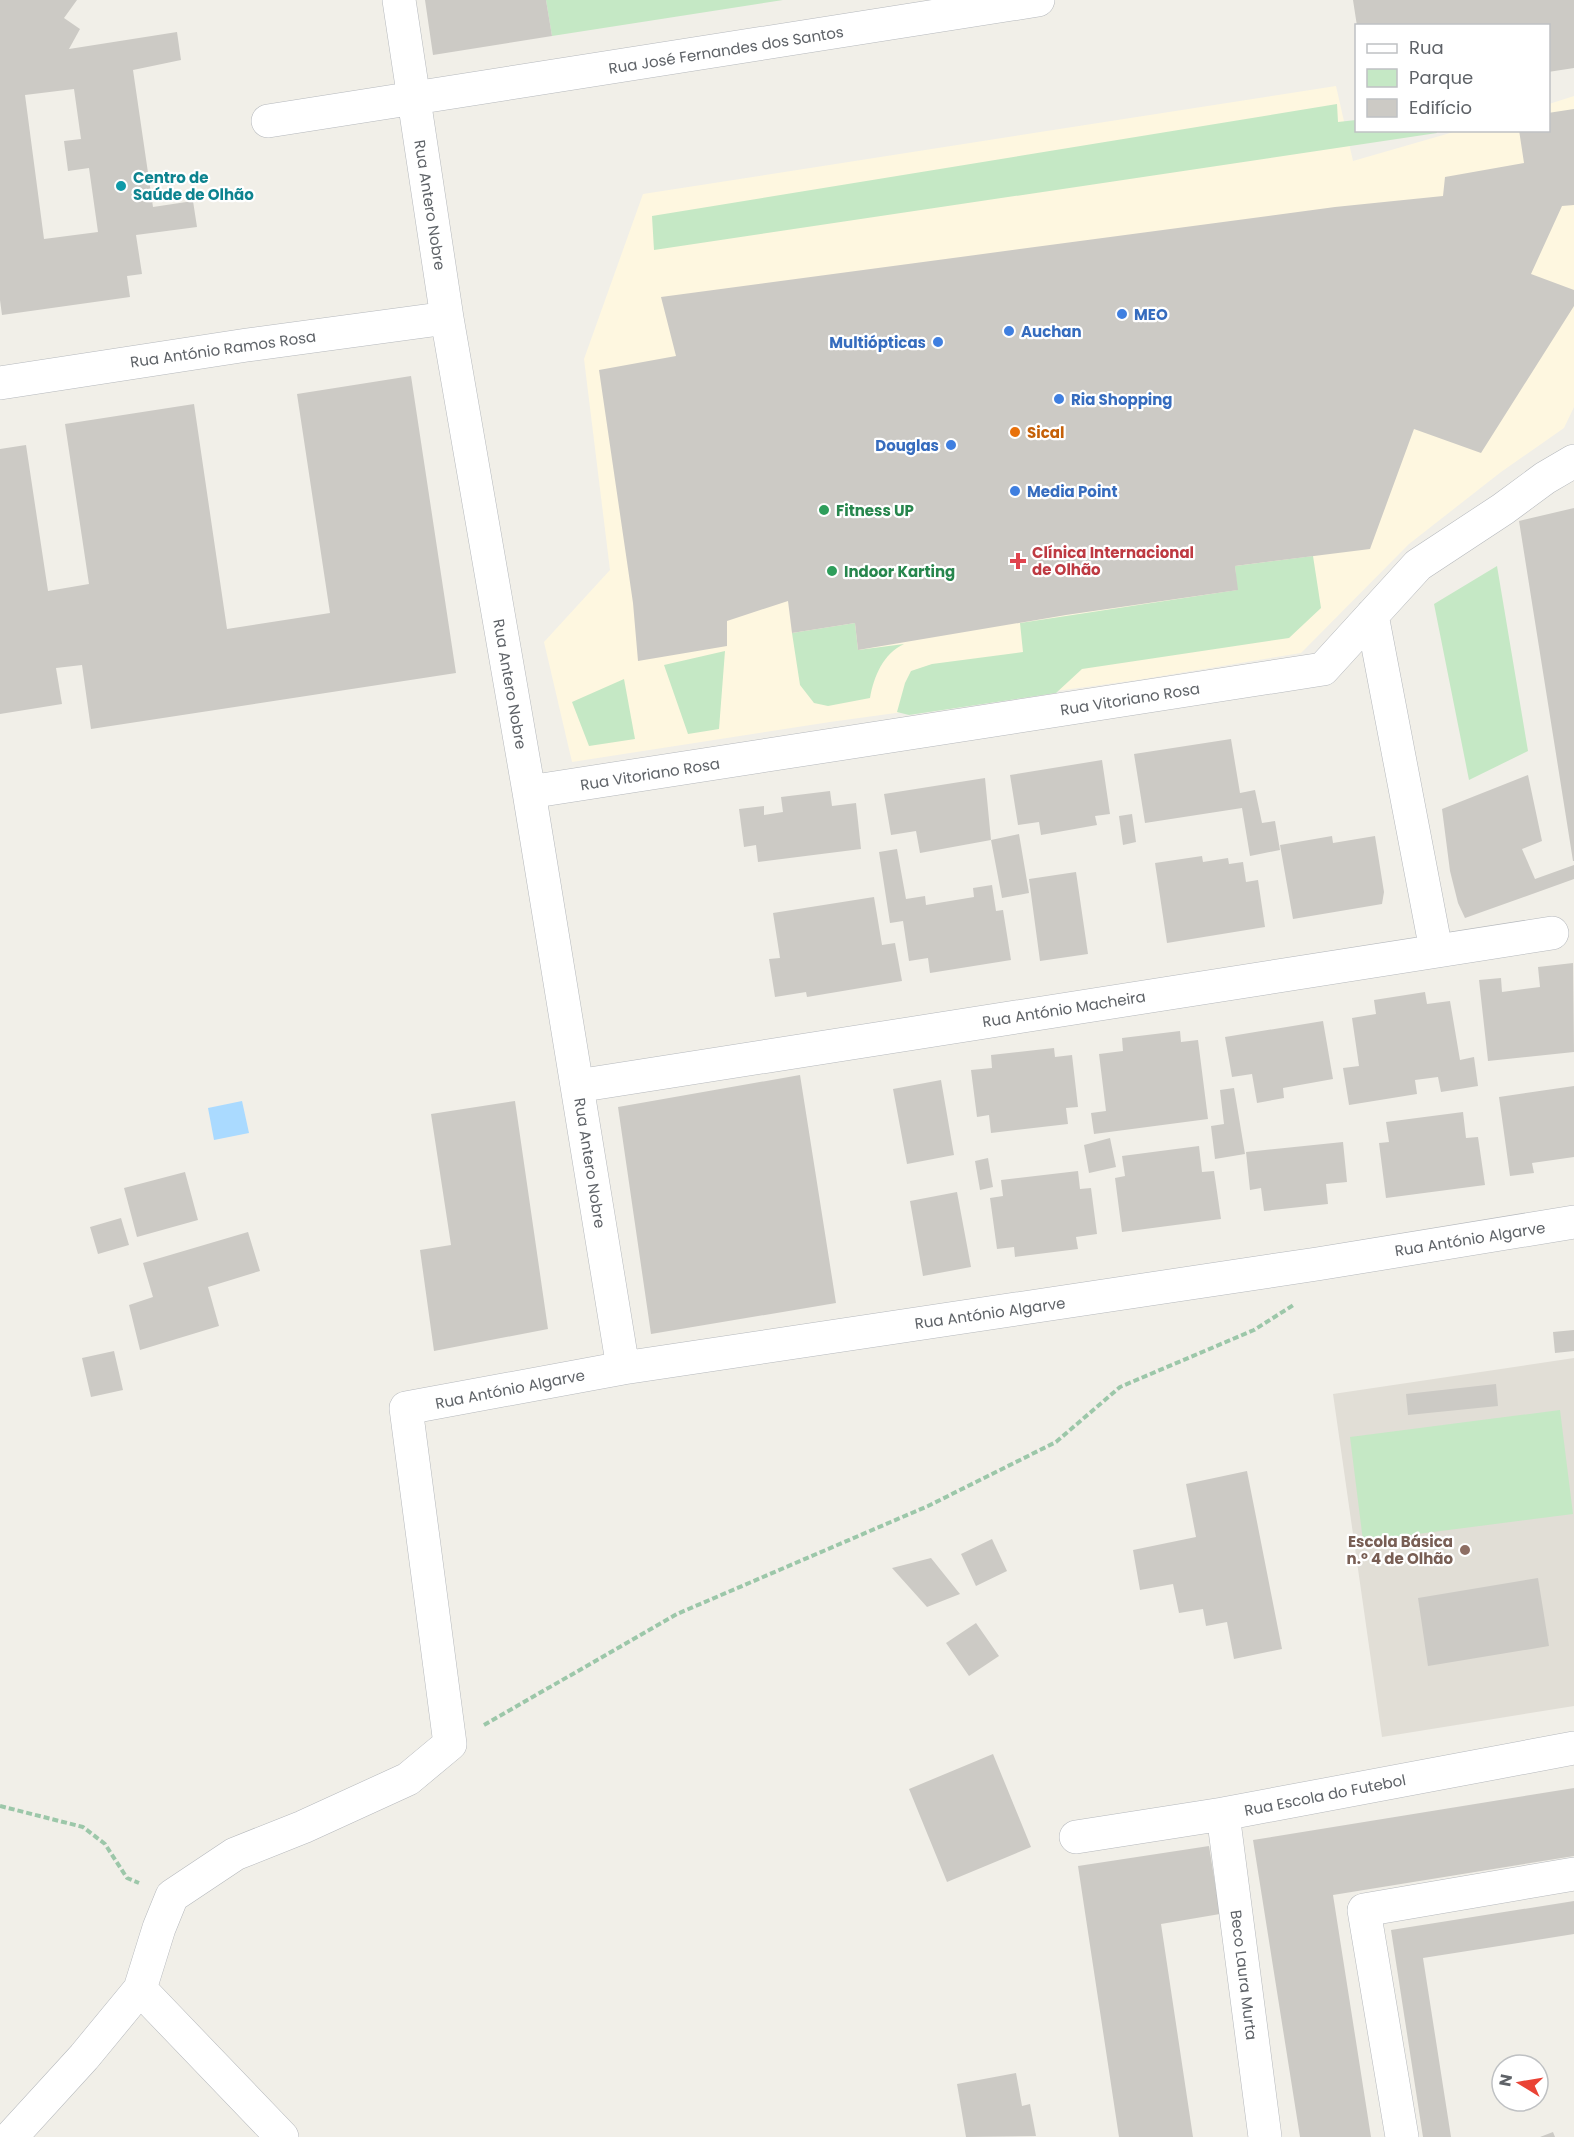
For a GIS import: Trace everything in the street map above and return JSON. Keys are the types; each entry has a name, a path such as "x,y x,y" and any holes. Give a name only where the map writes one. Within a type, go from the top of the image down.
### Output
{"street":[{"name":"Rua Antero Nobre","path":"399,0 447,318 529,792 623,1368"},
{"name":"Rua José Fernandes dos Santos","path":"268,121 414,99 967,6 1038,0"},
{"name":"Rua António Ramos Rosa","path":"0,383 247,345 447,318"},
{"path":"1545,478 1574,438"},
{"path":"1545,478 1574,461"},
{"name":"Rua Vitoriano Rosa","path":"529,792 1323,669 1418,565 1503,509 1545,478"},
{"path":"1372,615 1436,950"},
{"name":"Rua António Macheira","path":"577,1086 1552,933"},
{"name":"Rua António Algarve","path":"450,1744 406,1408 623,1368 1317,1264 1574,1222"},
{"path":"11,2137 34,2124 84,2057 140,1989 159,1928 172,1896 235,1854 303,1827 408,1779 450,1744"},
{"name":"Rua Escola do Futebol","path":"1076,1837 1223,1814 1574,1748"},
{"name":"Beco Laura Murta","path":"1223,1814 1265,2137"},
{"path":"1402,2137 1364,1910 1574,1874"},
{"path":"140,1989 282,2137"}],"path":[{"path":"450,1744 677,1614 928,1506 1056,1442 1120,1388 1254,1330 1310,1295 1317,1264"},
{"path":"0,1806 83,1827 105,1844 127,1878 172,1896"}],"shaded area":[{"name":"Ria Shopping","path":"1336,86 1353,161 1454,132 1550,132 1550,104 1574,96 1574,407 1564,428 1501,472 1409,544 1301,653 1137,680 830,722 572,762 544,642 610,570 584,359 643,194"},
{"name":"Escola Básica n.º 4 de Olhão","path":"1574,1358 1574,1706 1382,1737 1333,1394"}],"green space":[{"path":"546,0 783,0 552,36"},
{"path":"1337,104 1338,122 1355,120 1355,132 1437,133 654,250 652,216"},
{"path":"1313,556 1321,608 1289,638 1082,669 1056,693 909,715 897,712 905,683 911,671 932,664 1023,652 1020,623 1237,590 1235,566"},
{"path":"1497,566 1528,751 1469,780 1434,604"},
{"path":"855,623 858,650 904,644 890,654 881,666 870,698 828,706 814,703 800,685 792,633"},
{"path":"725,651 719,729 688,734 664,665"},
{"path":"624,679 635,739 589,746 572,702"},
{"path":"1560,1410 1573,1514 1363,1541 1350,1437"}],"water":[{"path":"242,1101 249,1133 214,1140 208,1108"}],"building":[{"name":"Centro de Saúde de Olhão","path":"0,0 77,0 64,18 80,29 69,49 177,32 181,60 133,70 153,207 193,201 197,227 136,235 142,274 127,276 130,297 2,315 0,300","holes":["74,89 81,139 64,141 68,171 89,168 98,232 44,239 25,95"]},
{"path":"425,0 546,0 552,36 433,55"},
{"path":"1353,0 1574,0 1574,68 1550,72 1550,24 1357,24"},
{"name":"Ria Shopping","path":"1574,109 1574,205 1562,206 1531,274 1574,290 1574,306 1481,453 1414,429 1370,549 1235,566 1238,590 1066,615 858,650 855,623 792,633 788,601 727,621 727,646 638,661 633,603 599,370 676,356 661,297 1335,207 1443,196 1445,177 1524,163 1519,132 1550,132 1550,113"},
{"path":"411,376 456,673 91,729 82,665 56,668 62,704 0,714 0,449 26,445 48,591 89,584 65,424 194,404 227,629 330,613 297,394"},
{"path":"1574,508 1574,861 1573,861 1519,521"},
{"path":"1231,739 1240,793 1255,790 1262,823 1275,821 1280,850 1250,856 1242,808 1145,823 1134,754"},
{"path":"1102,760 1110,814 1095,816 1097,825 1041,835 1039,822 1018,825 1010,775"},
{"path":"1528,775 1542,841 1522,849 1535,879 1574,865 1574,879 1465,918 1458,903 1450,871 1442,809"},
{"path":"985,778 991,840 920,853 916,831 891,835 884,794"},
{"path":"830,791 832,806 856,803 861,849 758,862 756,845 744,847 739,809 764,806 764,815 783,812 781,797"},
{"path":"1132,814 1136,842 1123,845 1119,816"},
{"path":"1019,834 1029,893 1002,898 991,840"},
{"path":"1332,836 1333,843 1375,836 1384,892 1382,904 1293,919 1280,845"},
{"path":"897,849 906,899 925,896 926,905 974,897 973,888 992,885 996,911 1003,910 1011,960 930,973 928,958 909,961 903,921 890,923 879,852"},
{"path":"1202,856 1203,862 1228,858 1229,864 1243,862 1246,882 1258,880 1265,927 1167,943 1155,863"},
{"path":"1076,872 1088,954 1040,961 1029,879"},
{"path":"874,897 882,945 895,943 902,981 807,997 806,992 775,997 769,959 780,958 773,913"},
{"path":"1573,963 1574,1052 1488,1061 1479,980 1501,978 1502,992 1540,987 1538,967"},
{"path":"1425,992 1427,1004 1450,1001 1460,1060 1474,1057 1478,1086 1441,1092 1438,1077 1415,1080 1417,1094 1349,1105 1343,1068 1359,1066 1352,1018 1376,1014 1374,1000"},
{"path":"1323,1021 1333,1079 1283,1088 1284,1098 1257,1103 1252,1074 1232,1077 1225,1037"},
{"path":"1180,1031 1181,1042 1198,1040 1208,1119 1094,1134 1091,1113 1106,1111 1099,1054 1123,1051 1122,1038"},
{"path":"1054,1048 1055,1057 1072,1055 1078,1107 1066,1108 1068,1124 991,1133 989,1115 977,1117 971,1070 992,1068 991,1055"},
{"path":"800,1075 836,1303 651,1334 618,1107"},
{"path":"941,1080 954,1155 907,1164 893,1089"},
{"path":"1574,1086 1574,1157 1532,1163 1534,1173 1510,1176 1499,1097"},
{"path":"1234,1088 1245,1154 1215,1159 1211,1126 1224,1124 1220,1090"},
{"path":"515,1101 548,1329 434,1351 420,1250 451,1245 431,1114"},
{"path":"1463,1112 1466,1138 1478,1137 1485,1185 1386,1198 1379,1143 1389,1142 1386,1122"},
{"path":"1110,1138 1116,1167 1089,1173 1084,1145"},
{"path":"1343,1142 1347,1182 1326,1184 1328,1204 1264,1211 1261,1188 1250,1190 1246,1152"},
{"path":"1199,1146 1202,1172 1214,1171 1221,1219 1122,1232 1115,1178 1125,1176 1122,1156"},
{"path":"988,1158 993,1187 980,1190 975,1161"},
{"path":"1078,1171 1080,1189 1091,1188 1097,1234 1076,1237 1078,1249 1015,1257 1014,1247 997,1249 990,1198 1003,1196 1001,1180"},
{"path":"185,1172 198,1220 137,1237 124,1188"},
{"path":"957,1192 971,1267 923,1276 910,1201"},
{"path":"121,1218 129,1245 98,1254 90,1227"},
{"path":"248,1232 260,1271 208,1287 219,1326 140,1350 129,1305 153,1297 143,1263"},
{"path":"1574,1330 1574,1351 1555,1353 1553,1332"},
{"path":"114,1351 123,1390 91,1397 82,1358"},
{"path":"1496,1384 1498,1406 1408,1415 1406,1394"},
{"path":"1247,1471 1282,1649 1234,1659 1227,1622 1206,1626 1203,1609 1179,1613 1173,1584 1140,1590 1133,1550 1196,1537 1186,1484"},
{"path":"992,1539 1007,1571 976,1586 961,1554"},
{"path":"931,1558 960,1594 927,1607 892,1568"},
{"path":"1538,1578 1549,1646 1428,1666 1418,1598"},
{"path":"976,1623 999,1656 969,1676 946,1643"},
{"path":"993,1754 1031,1847 947,1882 909,1789"},
{"path":"1574,1788 1574,1856 1333,1895 1371,2137 1300,2137 1253,1840"},
{"path":"1209,1846 1220,1914 1161,1924 1193,2137 1119,2137 1078,1866"},
{"path":"1574,1901 1574,1934 1423,1958 1451,2137 1423,2137 1391,1930"},
{"path":"1016,2073 1022,2106 1030,2104 1036,2136 966,2137 957,2084"},
{"path":"1553,2132 1555,2137 1540,2137"}],"place":[{"name":"Centro de Saúde de Olhão","path":"121,186"},
{"name":"MEO","path":"1122,314"},
{"name":"Auchan","path":"1009,331"},
{"name":"Multiópticas","path":"938,342"},
{"name":"Ria Shopping","path":"1059,399"},
{"name":"Sical","path":"1015,432"},
{"name":"Douglas","path":"951,445"},
{"name":"Media Point","path":"1015,491"},
{"name":"Fitness UP","path":"824,510"},
{"name":"Clínica Internacional de Olhão","path":"1018,561"},
{"name":"Indoor Karting","path":"832,571"},
{"name":"Escola Básica n.º 4 de Olhão","path":"1465,1550"}]}
